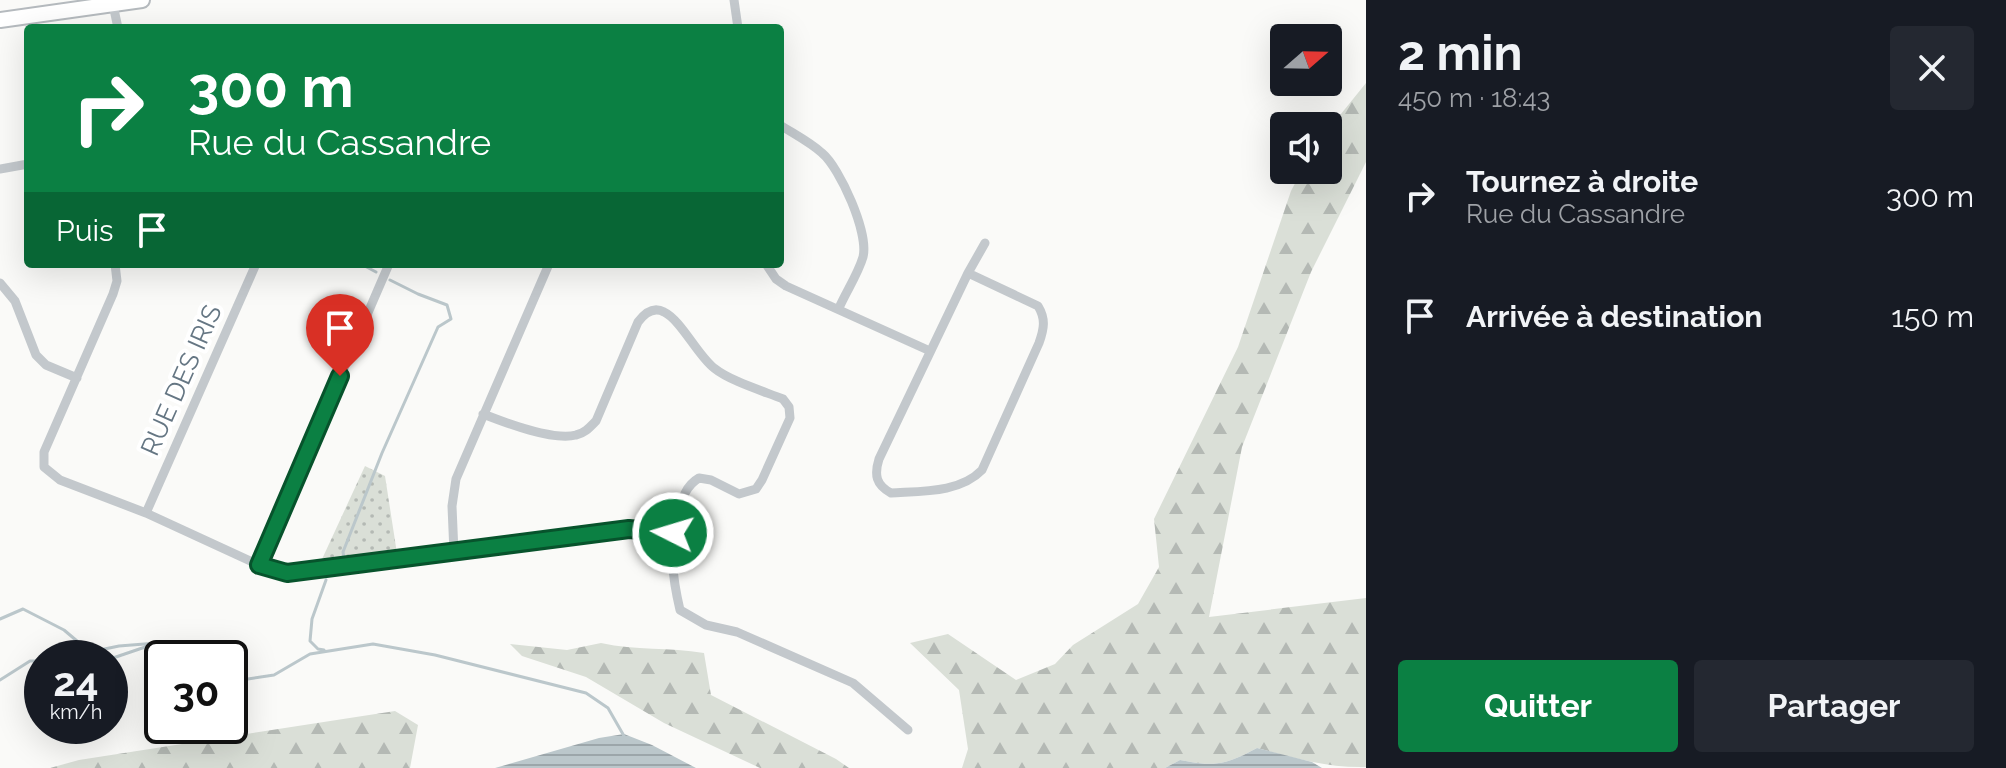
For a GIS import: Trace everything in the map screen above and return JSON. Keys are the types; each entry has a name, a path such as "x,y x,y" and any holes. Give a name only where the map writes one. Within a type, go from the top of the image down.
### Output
{"main road":[{"path":"0,20 142,0"}],"street":[{"path":"734,0 737,24"},
{"path":"112,2 117,24"},
{"path":"784,128 822,153 834,166 858,222 863,256 839,308"},
{"path":"0,169 24,165"},
{"path":"968,273 1038,306 1044,315 1039,343 982,470 962,485 891,493 882,488 875,472 930,351 968,273 985,243"},
{"path":"115,268 117,281 113,294 44,452 44,467 60,480 146,513 259,565 287,573 629,529 673,533"},
{"name":"RUE DES IRIS","path":"146,513 254,268"},
{"path":"259,565 387,268"},
{"path":"454,553 453,493 483,414 547,268"},
{"path":"769,268 786,286 930,351"},
{"path":"0,283 15,301 36,355 46,365 77,378"},
{"path":"483,414 523,429 572,436 585,432 596,421 638,322 645,313 654,310 664,311 716,370 783,399 789,407 790,418 756,489 739,494 711,480 699,478 691,483 682,499 670,550 673,584 680,610 706,625 737,632 853,683 908,730"}],"green space":[{"path":"1366,83 1366,162 1311,272 1242,447 1209,617 1366,598 1366,767 1324,764 1257,748 1220,763 1180,760 1165,768 962,768 968,749 959,690 910,643 948,634 1016,680 1055,664 1073,645 1138,604 1159,567 1154,519 1238,347 1291,191 1295,184 1342,184 1342,113"},
{"path":"365,466 385,476 398,560 317,570"},
{"path":"601,643 704,653 711,695 849,768 760,768 664,723 586,677 522,656 510,644 567,650"},
{"path":"395,711 418,725 410,768 50,768 79,760 182,744 248,744 248,734"}],"shaded area":[{"path":"624,734 696,768 495,768 599,738"},
{"path":"1257,748 1312,762 1322,768 1165,768 1180,760 1220,763"}],"waterway":[{"path":"368,268 376,272"},
{"path":"344,558 343,552 382,453 438,327 451,319 447,305 390,280"},
{"path":"324,650 318,649 310,641 312,619 326,580"},
{"path":"0,619 23,609 64,630 90,652 144,644"},
{"path":"248,679 274,675 310,654 373,644 435,655 586,693 608,708 624,736"},
{"path":"128,653 144,647"},
{"path":"0,680 24,665"}],"route":[{"path":"340,376 259,565 287,573 629,529 673,533"}]}
